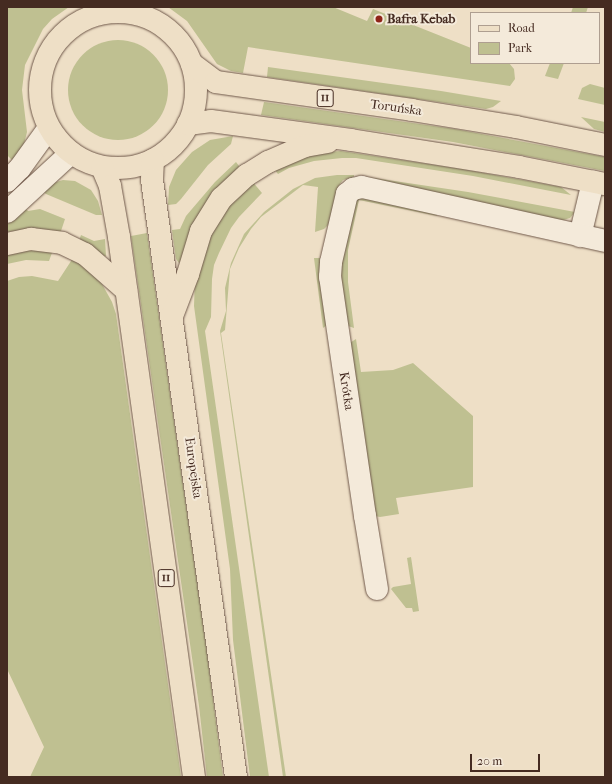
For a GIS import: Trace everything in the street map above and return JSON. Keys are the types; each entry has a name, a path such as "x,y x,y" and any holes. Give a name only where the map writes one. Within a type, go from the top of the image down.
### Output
{"main road":[{"name":"11","path":"120,11 145,16 161,24 174,35 185,48 192,64 196,82 196,95 194,108 188,124 174,145 153,160 128,168 102,166 85,161 71,152 59,141 49,128 43,112 40,94 42,69 48,53 58,38 71,26 86,18 102,13 120,11"},
{"name":"Toruńska","path":"192,64 216,82 412,110 516,127 605,145"},
{"path":"188,124 211,121 351,140 519,167 599,183"},
{"path":"171,319 188,274 201,231 222,198 251,172 284,154 305,146 351,140"},
{"name":"Europejska","path":"153,160 152,180 236,777"},
{"name":"11","path":"102,166 110,186 126,290 194,777"},
{"path":"7,244 32,239 44,239 62,243 85,254 126,290"}],"street":[{"path":"7,181 20,168 49,128"},
{"path":"7,212 71,152"},
{"path":"599,183 580,236 605,241"},
{"name":"Krótka","path":"377,589 363,508 330,277 331,262 347,194 353,189 362,187 580,236"}],"green space":[{"path":"7,7 69,7 52,19 43,29 25,65 22,90 27,132 24,144 14,162 7,155"},
{"path":"168,7 333,7 367,21 373,9 470,48 470,64 510,64 514,69 515,79 510,86 248,47 243,73 231,71 217,64 187,21"},
{"path":"573,7 588,7 586,12 571,12"},
{"path":"118,40 128,41 146,48 160,62 167,80 167,100 160,118 146,132 128,139 118,140 108,139 90,132 76,118 69,100 68,90 69,80 76,62 90,48 108,41"},
{"path":"550,64 564,64 558,79 545,76"},
{"path":"268,67 441,91 501,101 493,107 486,109 267,77"},
{"path":"590,84 605,88 605,105 578,99 582,88"},
{"path":"264,102 455,129 605,157 605,171 453,142 261,115"},
{"path":"581,117 605,122 605,132 594,129"},
{"path":"233,136 231,144 208,165 181,199 176,204 168,205 169,187 176,170 192,152 210,140"},
{"path":"341,151 462,169 561,187 571,195 473,176 356,158 314,161 289,168 278,174 273,168 299,158"},
{"path":"236,162 242,170 179,263 176,259 172,230 180,229 186,216 215,182"},
{"path":"337,175 354,175 354,177 343,180 340,184 330,223 324,229 315,232 318,187 303,185 261,217 251,229 239,248 230,269 225,330 221,333 286,777 283,777 220,331 226,311 225,288 231,263 244,234 264,212 293,189 315,178"},
{"path":"361,176 468,192 575,212 570,218 560,221 361,178"},
{"path":"63,180 75,181 91,190 98,201 102,215 96,215 46,194 41,190 53,183"},
{"path":"252,181 262,193 239,217 231,228 214,265 211,317 205,331 269,777 250,777 233,640 230,569 194,306 195,277 198,262 220,215"},
{"path":"362,196 437,213 437,216 359,200 348,250 348,282 354,328 345,325 339,275 356,198"},
{"path":"24,207 28,211 40,209 65,219 60,234 16,231 7,232 7,225"},
{"path":"147,233 206,644 223,777 207,777 199,706 131,236"},
{"path":"81,235 94,241 105,239 106,256 103,257 79,241"},
{"path":"13,249 53,250 49,261 26,260 7,264 7,251"},
{"path":"73,258 94,273 112,302 116,314 181,777 30,777 44,747 7,669 7,281 19,277 32,276 58,281"},
{"path":"314,258 321,258 327,325 323,328"},
{"path":"356,339 361,372 393,370 413,363 473,416 473,487 396,498 399,514 380,517 375,516 348,344"},
{"path":"411,557 419,611 413,612 412,608 406,608 391,589 393,587 411,584 407,558"}],"place":[{"name":"Bafra Kebab","path":"379,19"}]}
